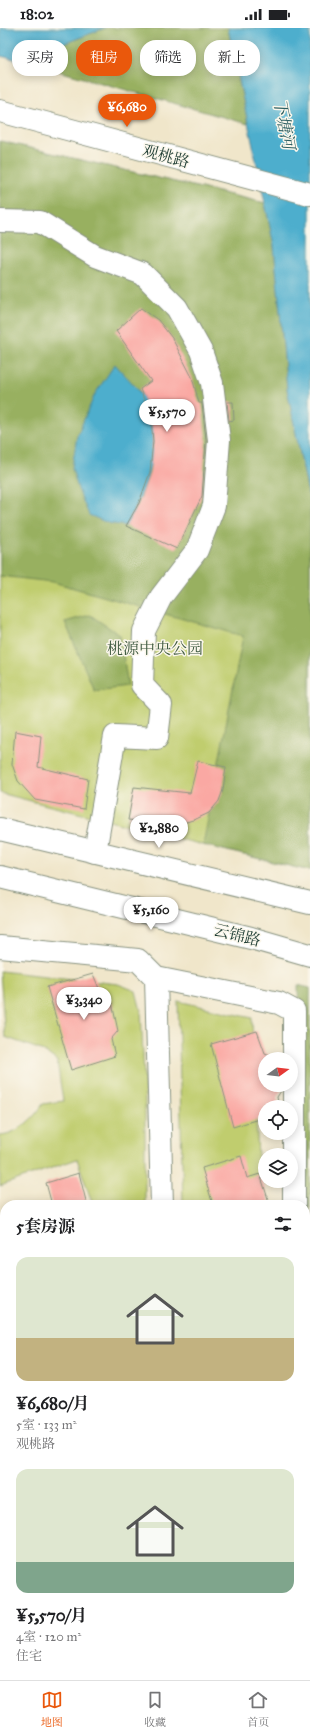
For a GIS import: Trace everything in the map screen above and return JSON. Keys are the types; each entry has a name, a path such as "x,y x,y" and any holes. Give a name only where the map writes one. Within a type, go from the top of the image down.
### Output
{"main road":[{"name":"观桃路","path":"4,115 310,194"},
{"path":"0,221 40,222 95,256 143,274 177,308 201,351 212,383 219,440 214,506 197,550 161,597 144,631 142,685 160,705 156,738 115,736 95,852"},
{"path":"0,829 310,902"},
{"name":"云锦路","path":"0,877 251,938 310,955"},
{"path":"0,947 138,960 156,978 279,1004 294,1011 294,1200"},
{"path":"156,978 162,1200"}],"green space":[{"path":"105,28 228,28 230,40 204,40 204,76 238,76 248,124 77,76 132,76 132,40 76,40 76,76 68,74 68,42"},
{"name":"桃源中央公园","path":"0,141 265,203 287,389 310,503 310,871 0,793"},
{"name":"桃源中央公园","path":"0,141 265,203 274,246 287,389 310,503 310,871 203,845 243,636 53,582 0,576"},
{"path":"90,615 120,635 128,686 94,690 65,622"},
{"path":"0,971 118,984 136,991 141,1011 145,1100 145,1200 91,1200 77,1159 0,1186 0,1135 13,1132 25,1124 35,1115 43,1104 63,1101 57,1061 44,1051 5,1037"},
{"path":"298,985 310,988 310,1200 302,1200"},
{"path":"178,1001 252,1018 258,1188 259,1188 260,1200 183,1200"}],"water":[{"path":"105,28 68,42 68,40 12,40 12,59 0,56 0,29"},
{"name":"下塘河","path":"228,28 310,28 310,503 287,389 274,246 238,76 260,76 260,40 231,40"},
{"path":"115,364 142,395 150,415 153,431 153,448 146,481 134,512 126,526 108,523 89,515 78,489 72,468 77,436 95,394"}],"building":[{"path":"141,308 158,320 172,338 192,377 199,403 202,403 206,440 202,496 177,549 126,526 139,503 150,472 153,441 151,419 140,389 151,381 116,331"},
{"path":"227,402 233,402 234,420 229,421"},
{"path":"15,731 41,736 38,767 88,779 84,809 35,800 18,781 12,764"},
{"path":"198,761 226,767 223,790 219,801 209,813 177,825 128,820 134,787 190,793"},
{"path":"93,974 103,998 112,1003 118,1031 111,1039 115,1056 71,1070 47,987"},
{"path":"257,1031 265,1052 258,1052 258,1092 280,1092 277,1097 278,1100 258,1100 258,1119 233,1127 211,1044"},
{"path":"241,1156 247,1178 258,1175 258,1188 264,1188 268,1200 212,1200 202,1168"},
{"path":"79,1173 86,1200 51,1200 46,1183"}]}
